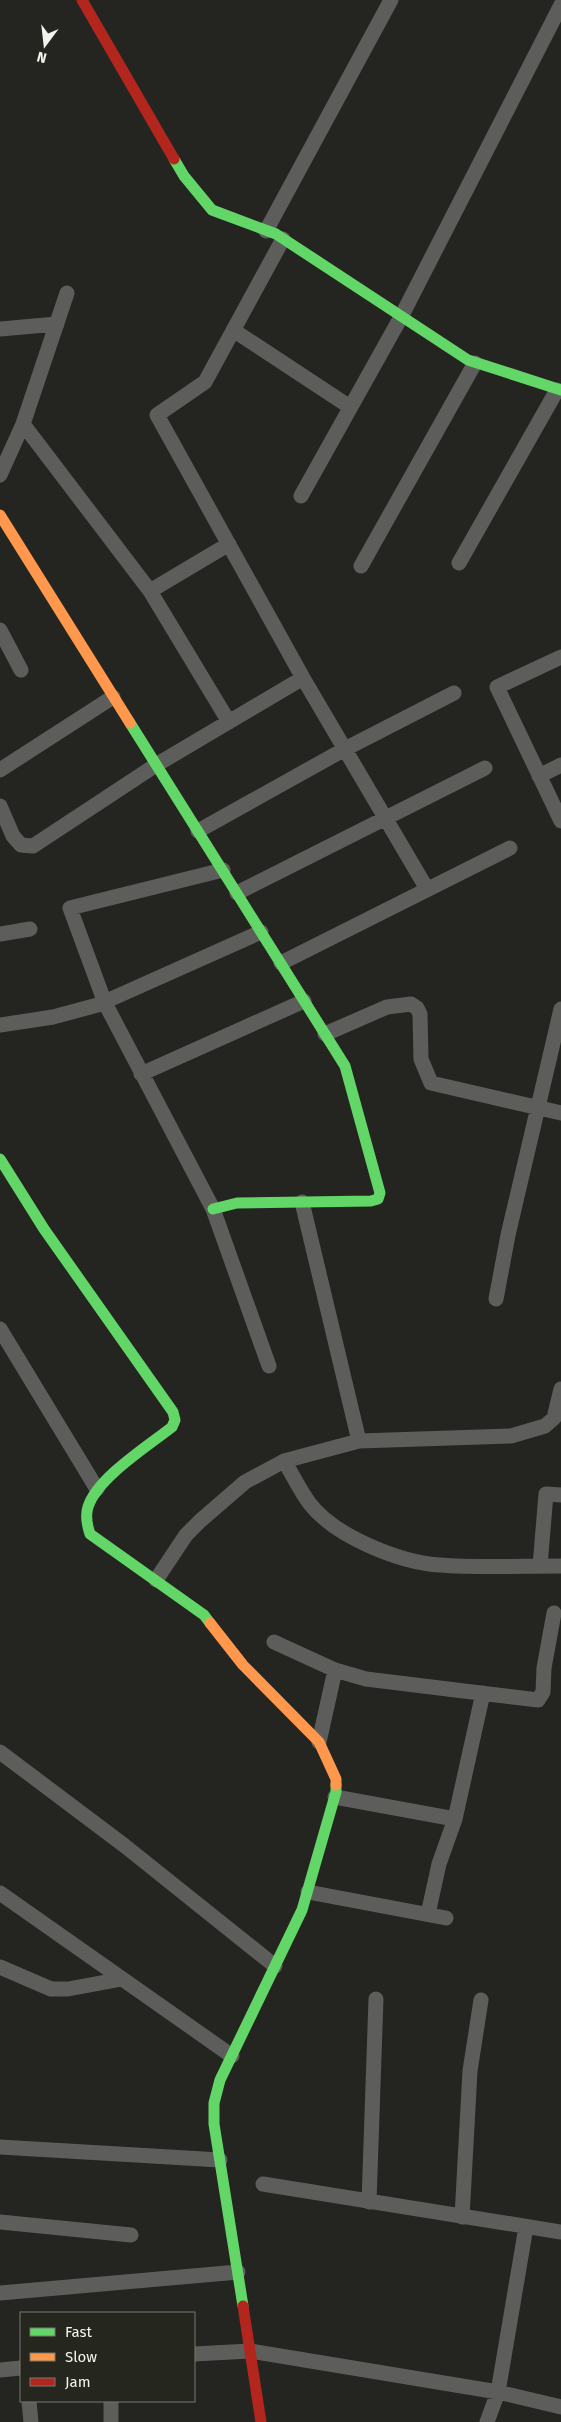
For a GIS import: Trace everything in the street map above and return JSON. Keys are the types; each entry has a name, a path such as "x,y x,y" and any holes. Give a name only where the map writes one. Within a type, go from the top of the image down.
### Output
{"street":[{"path":"82,0 184,176 212,210 283,239 401,317 475,363 559,390 459,563"},
{"path":"266,231 391,0"},
{"path":"302,496 401,317 561,4"},
{"path":"283,239 205,382 157,415 303,678 427,889"},
{"path":"0,474 24,424 67,293"},
{"path":"0,329 57,324"},
{"path":"233,330 350,407"},
{"path":"361,566 475,363"},
{"path":"24,424 150,590 229,722"},
{"path":"0,516 345,1066 351,1082 380,1192 378,1199 371,1202 237,1203 213,1209"},
{"path":"150,590 229,544"},
{"path":"0,630 21,670"},
{"path":"561,657 497,687 561,822"},
{"path":"0,806 13,836 21,845 33,846 156,765 303,678"},
{"path":"198,831 454,692"},
{"path":"0,770 113,697"},
{"path":"539,776 561,765"},
{"path":"237,893 485,768"},
{"path":"281,963 510,848"},
{"path":"223,870 70,908 105,1003 213,1209 269,1366"},
{"path":"0,934 30,929"},
{"path":"0,1025 53,1017 105,1003 261,932"},
{"path":"141,1074 304,1001"},
{"path":"325,1034 386,1007 411,1004 417,1008 420,1014 421,1059 431,1083 561,1113"},
{"path":"496,1299 537,1108 561,1009"},
{"path":"0,1159 44,1229 173,1412 175,1420 172,1427 97,1490 88,1504 86,1523 90,1534 204,1615 243,1664 319,1742 336,1779 335,1797 302,1910 220,2080 214,2103 214,2124 261,2422"},
{"path":"302,1202 359,1441"},
{"path":"0,1329 97,1490"},
{"path":"545,1426 554,1418 561,1389"},
{"path":"156,1580 186,1535 200,1521 245,1482 284,1461 359,1441 511,1436 545,1426 561,1427"},
{"path":"284,1461 310,1504 329,1523 360,1541 404,1558 437,1565 561,1566"},
{"path":"540,1566 546,1494 561,1495"},
{"path":"274,1642 335,1670 366,1679 538,1700 543,1692 544,1668 554,1613"},
{"path":"319,1742 335,1670"},
{"path":"428,1914 439,1864 455,1819 483,1693"},
{"path":"0,1752 125,1846 275,1966"},
{"path":"335,1797 455,1819"},
{"path":"308,1892 446,1918"},
{"path":"0,1893 232,2056"},
{"path":"0,1967 51,1988 68,1989 122,1979"},
{"path":"369,2202 376,1999"},
{"path":"462,2217 470,2071 480,2000"},
{"path":"0,2147 220,2160"},
{"path":"264,2184 561,2232"},
{"path":"0,2222 132,2235"},
{"path":"487,2422 498,2392 526,2227"},
{"path":"0,2293 238,2272"},
{"path":"195,2354 250,2351 498,2392 561,2407"},
{"path":"0,2370 20,2368"},
{"path":"29,2402 32,2422"},
{"path":"111,2402 111,2422"}],"traffic: fast":[{"path":"174,159 184,176 212,210 276,234 468,360 561,390"},
{"path":"130,723 345,1066 380,1193 378,1199 371,1201 237,1203 213,1209"},
{"path":"0,1159 44,1229 173,1412 175,1420 172,1427 112,1474 93,1496 87,1514 90,1534 204,1615 210,1623"},
{"path":"243,2306 214,2124 214,2103 220,2080 302,1910 336,1792 336,1785"}],"traffic: slow":[{"path":"0,515 130,723"},
{"path":"210,1623 243,1665 319,1742 336,1779 336,1785"}],"traffic: jam":[{"path":"82,0 174,159"},
{"path":"243,2306 261,2422"}]}
